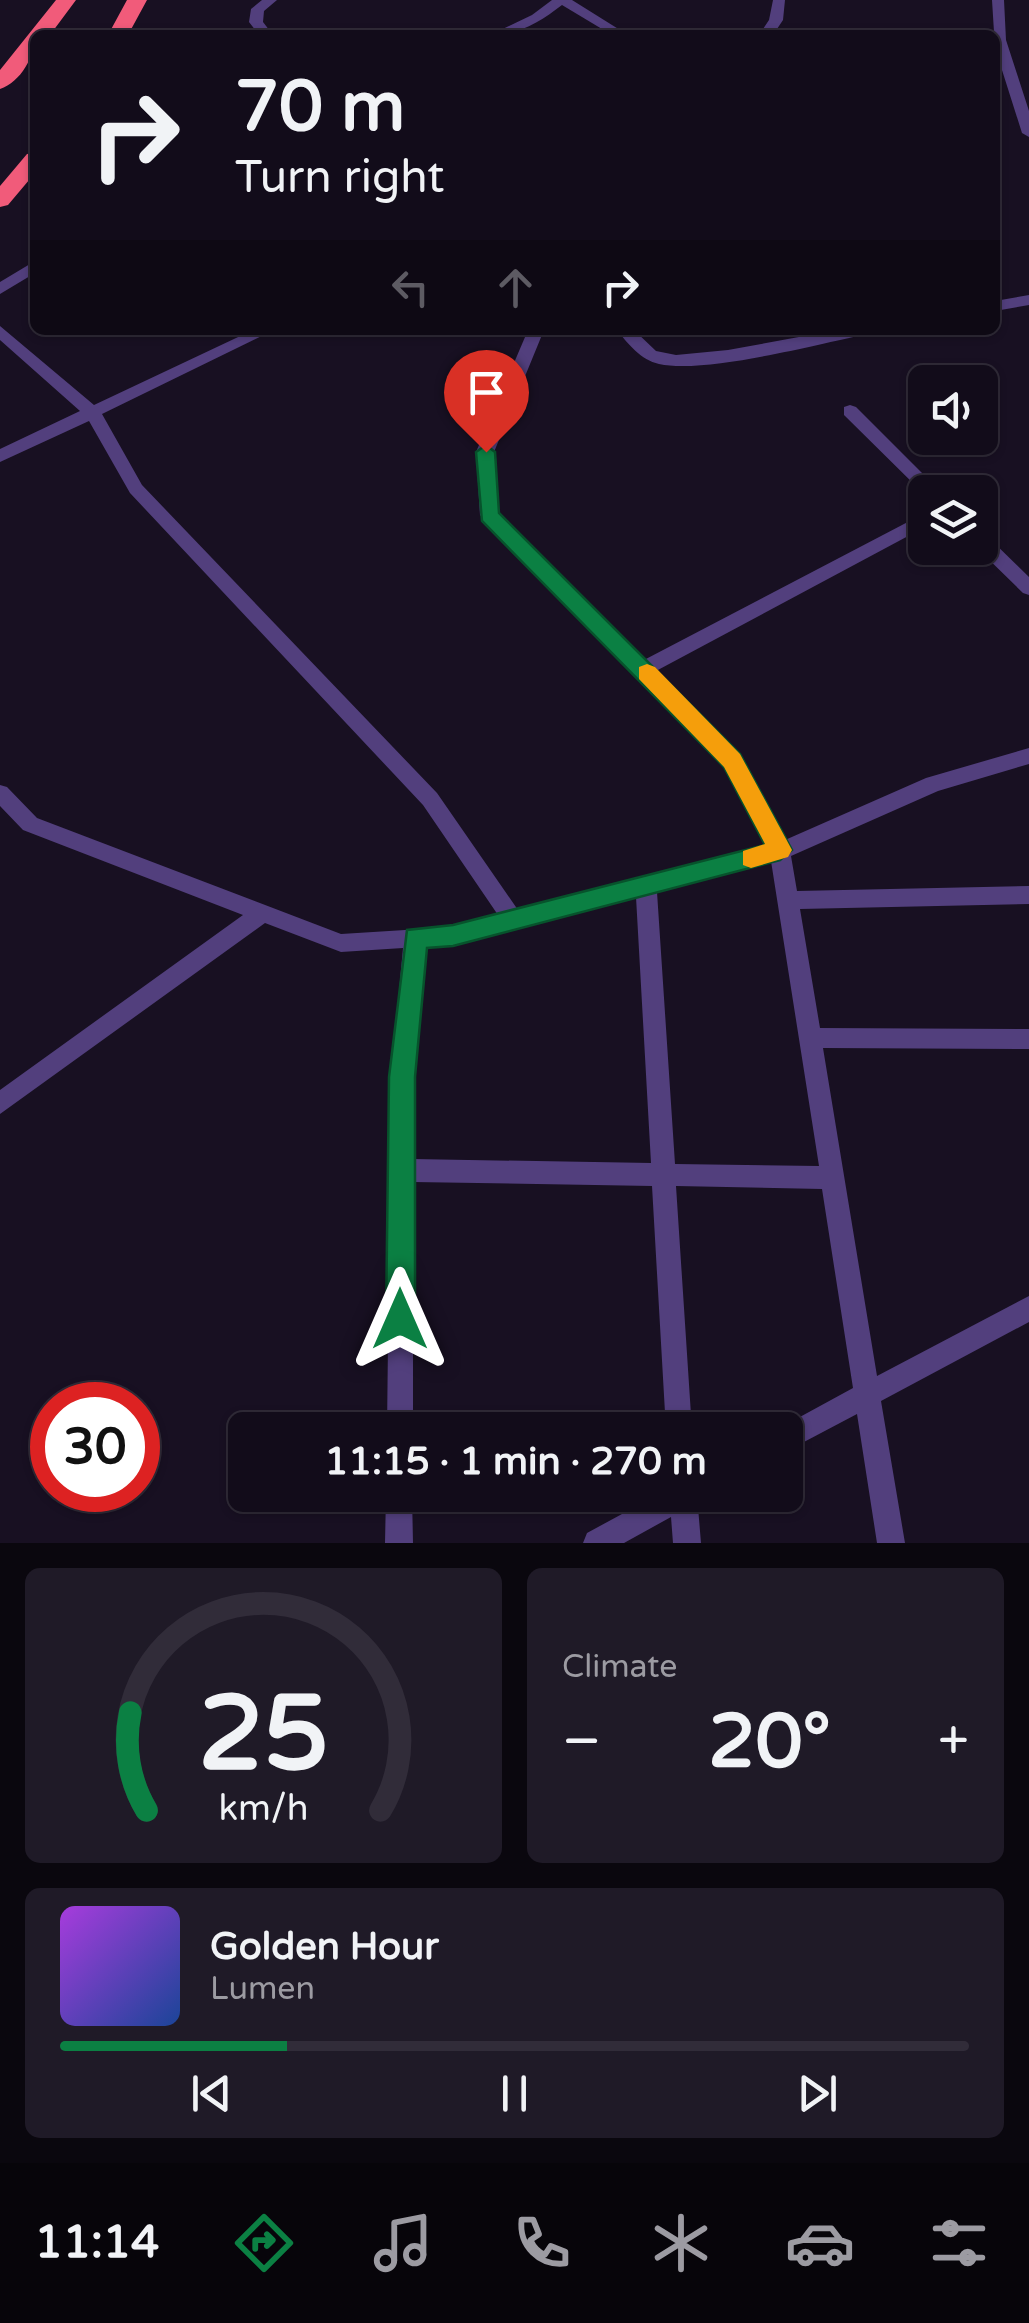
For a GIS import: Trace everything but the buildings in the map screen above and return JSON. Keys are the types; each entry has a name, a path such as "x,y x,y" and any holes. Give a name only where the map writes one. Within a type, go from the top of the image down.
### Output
{"highway":[{"path":"44,30 66,0"},
{"path":"121,30 137,0"},
{"path":"0,83 30,48"},
{"path":"0,200 30,165"}],"street":[{"path":"262,30 256,22 258,9 271,0"},
{"path":"509,30 537,18 561,0 612,30"},
{"path":"769,30 780,0"},
{"path":"998,0 999,30"},
{"path":"1000,43 1029,133"},
{"path":"0,289 30,269"},
{"path":"1000,305 1029,300"},
{"path":"0,332 94,414 136,489 430,798 512,920"},
{"path":"0,456 256,335"},
{"path":"534,335 486,452 489,516 732,760 780,850 891,1543"},
{"path":"629,335 636,344 663,360 740,352 835,335"},
{"path":"850,411 915,475"},
{"path":"643,669 908,528"},
{"path":"998,556 1026,582"},
{"path":"0,793 30,824 341,943 453,936 780,850 933,784 1029,756"},
{"path":"646,883 678,1412"},
{"path":"787,900 1029,895"},
{"path":"0,1103 260,914"},
{"path":"400,1412 402,1077 415,938"},
{"path":"809,1038 1029,1039"},
{"path":"402,1170 664,1178 832,1178"},
{"path":"803,1428 1029,1308"},
{"path":"399,1512 399,1543"},
{"path":"597,1543 653,1512"},
{"path":"684,1512 687,1543"}],"slow traffic":[{"path":"647,673 732,760 780,850 751,858"}],"route":[{"path":"400,1319 402,1077 415,938 453,936 780,850 732,760 489,516 486,452"}]}
